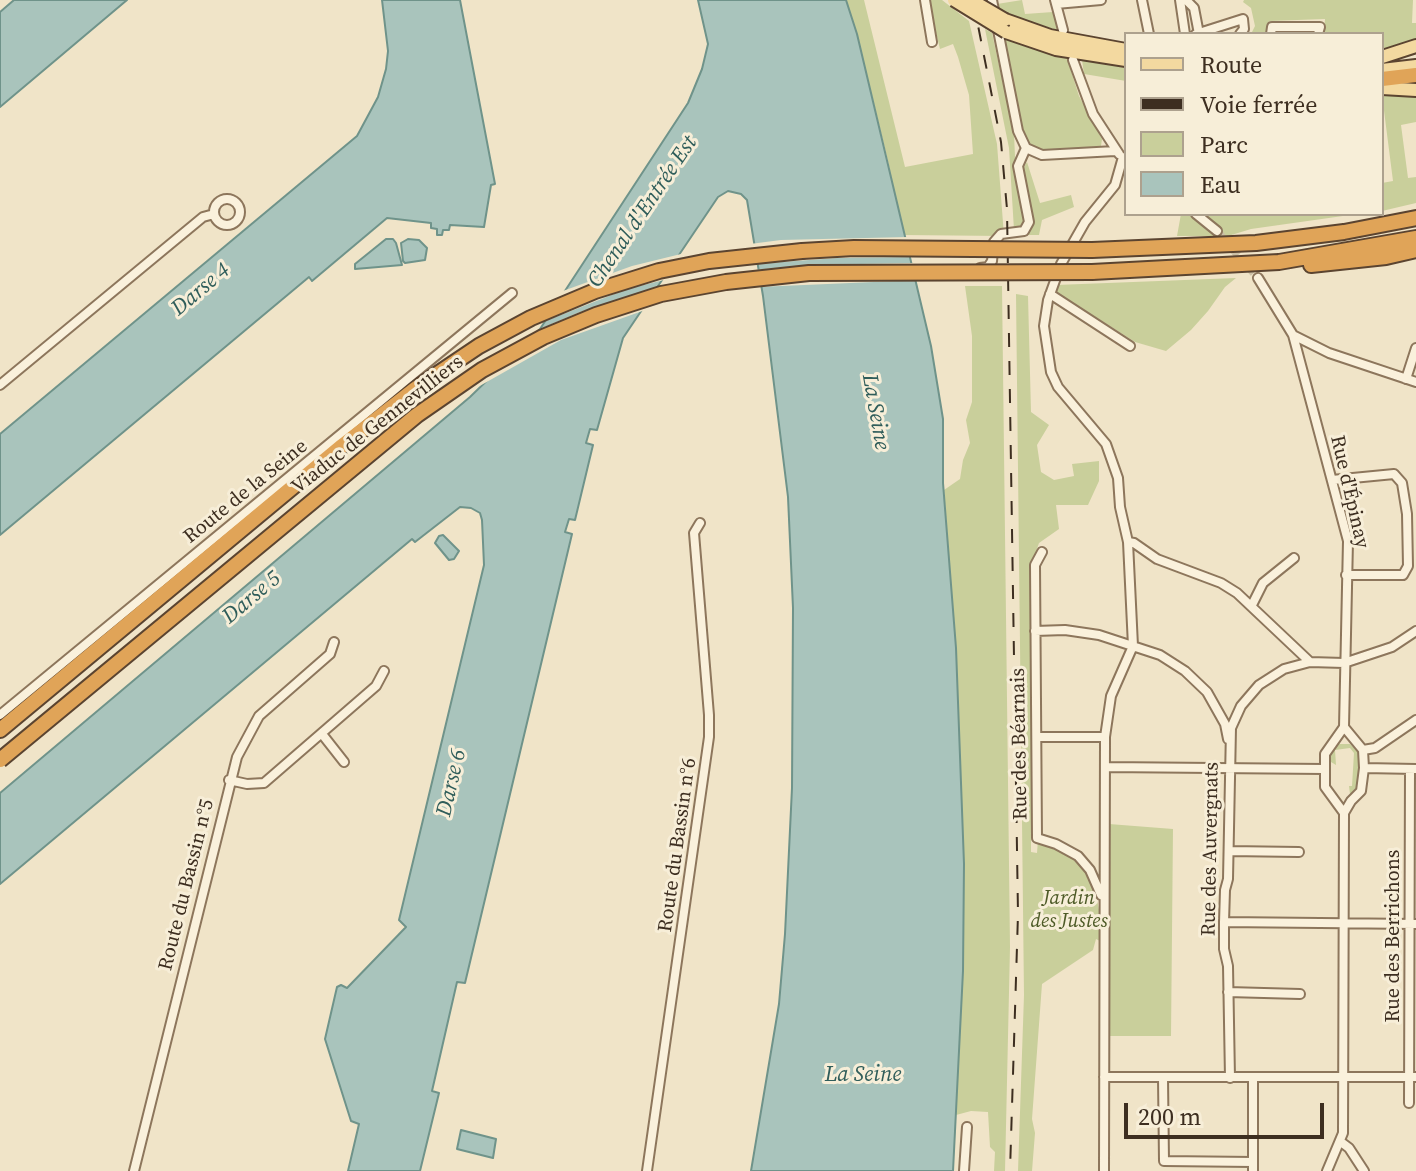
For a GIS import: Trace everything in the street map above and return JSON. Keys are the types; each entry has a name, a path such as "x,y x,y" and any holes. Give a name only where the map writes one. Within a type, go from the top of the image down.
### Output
{"highway":[{"path":"1384,79 1416,75"},
{"name":"Viaduc de Gennevilliers","path":"0,730 415,389 479,346 531,318 595,291 659,271 762,254 854,248 1092,250 1256,243 1344,232 1416,218"},
{"name":"Viaduc de Gennevilliers","path":"0,760 417,415 482,370 543,337 596,315 661,294 726,282 809,273 1092,272 1279,262 1293,267 1414,248"}],"main road":[{"path":"954,0 1056,49 1124,60"},
{"path":"971,0 1006,26 1124,50"},
{"path":"1384,56 1416,46"},
{"path":"1384,70 1416,66"},
{"path":"1384,88 1416,90"}],"street":[{"path":"925,0 932,42"},
{"path":"992,0 1018,131 1026,148 1042,155 1121,156"},
{"path":"1063,30 1055,2 1101,0"},
{"path":"1142,0 1149,32"},
{"path":"1189,1 1198,20 1198,32"},
{"path":"1185,32 1189,1"},
{"path":"1204,32 1243,19 1242,32"},
{"path":"1271,32 1272,27 1320,27 1319,32"},
{"path":"1073,60 1093,114 1121,156 1115,185 1076,235 1061,264 1050,294 1044,326 1051,372 1058,387 1106,444 1118,478 1120,507 1128,542 1133,646 1111,696 1105,737 1104,1171"},
{"path":"936,282 949,272 988,267 994,242 1001,234 1024,231 1029,222 1029,213 1018,166 1026,148"},
{"path":"0,385 203,217 214,214"},
{"path":"1198,216 1217,231"},
{"name":"Rue d'Épinay","path":"1258,278 1293,335 1348,541 1342,731"},
{"name":"Route de la Seine","path":"0,715 512,293"},
{"path":"1050,294 1130,346"},
{"path":"1293,335 1329,353 1416,382"},
{"path":"1406,379 1416,348"},
{"path":"1332,480 1394,474 1402,483 1407,514 1408,566 1403,575 1346,575"},
{"name":"Route du Bassin n°6","path":"647,1171 709,737 694,533 700,523"},
{"path":"1128,542 1157,559 1221,583 1252,605 1310,662 1344,663 1392,647 1416,631"},
{"name":"Rue des Béarnais","path":"1042,552 1035,565 1037,838 1078,856 1095,880 1103,904"},
{"path":"1252,605 1263,583 1294,558"},
{"path":"1035,631 1082,632 1160,655 1174,663 1207,692 1225,724 1229,755"},
{"name":"Route du Bassin n°5","path":"134,1171 237,757 259,716 330,654 334,642"},
{"name":"Rue des Auvergnats","path":"1230,1078 1224,922 1229,851 1229,740 1234,718 1248,697 1272,675 1310,662"},
{"path":"229,780 247,784 264,783 376,686 384,671"},
{"path":"1363,750 1375,748 1416,720"},
{"path":"1327,1171 1341,1142 1344,813 1325,787 1324,769 1326,750 1342,731 1363,750 1364,768 1363,786 1344,813"},
{"path":"322,734 344,762"},
{"path":"1037,737 1105,737"},
{"path":"1105,767 1324,769"},
{"path":"1364,768 1413,769"},
{"name":"Rue des Berrichons","path":"1409,1103 1413,1078 1413,769"},
{"path":"1337,800 1343,803 1351,801"},
{"path":"1229,851 1299,852"},
{"path":"1224,922 1413,924"},
{"path":"1228,992 1300,994"},
{"path":"1104,1077 1413,1078"},
{"path":"1163,1078 1164,1161 1253,1166 1253,1078"},
{"path":"964,1171 967,1127"},
{"path":"1341,1142 1364,1171"}],"green space":[{"path":"846,0 864,0 905,167 973,154 969,95 958,57 953,44 940,49 928,0 942,0 969,21 997,144 1004,236 903,235 888,161"},
{"path":"1022,0 1025,14 1053,12 1060,31 1000,12 997,4"},
{"path":"1413,0 1412,23 1416,23 1416,42 1384,50 1384,32 1324,32 1325,19 1269,21 1268,32 1252,32 1255,26 1251,8 1243,2"},
{"path":"985,29 992,33 1014,134 1016,179 1026,219 1020,229 1014,230 1009,148"},
{"path":"1002,38 1067,58 1079,96 1102,139 1101,146 1049,151 1039,150 1025,142"},
{"path":"1082,60 1124,67 1124,81 1084,74"},
{"path":"1384,95 1416,96 1416,122 1401,125 1408,178 1416,177 1416,203 1384,211 1384,183 1393,181"},
{"path":"1027,162 1040,203 1071,195 1074,207 1042,220 1039,235 1026,235 1033,222 1023,181 1022,170"},
{"path":"1181,216 1343,216 1251,229 1228,236 1177,236"},
{"path":"1236,278 1225,287 1191,330 1166,351 1135,342 1056,292 1056,285"},
{"path":"965,286 1002,286 1010,947 1005,1171 994,1171 995,1152 990,1147 988,1112 971,1111 956,1115 964,864 956,648 944,490 960,479 970,443 966,420 972,402 972,336"},
{"name":"Jardin des Justes","path":"1016,294 1028,296 1031,412 1049,425 1037,445 1041,472 1054,480 1074,476 1072,464 1099,461 1099,481 1088,505 1056,505 1059,529 1039,543 1031,566 1031,852 1037,853 1038,840 1075,856 1090,873 1087,879 1093,882 1100,914 1100,941 1096,939 1093,950 1042,984 1032,1119 1035,1133 1032,1171 1018,1171 1024,995"},
{"path":"1338,744 1350,744 1358,752 1358,786 1350,794 1354,753 1350,748 1335,750 1336,765 1331,762 1331,752"},
{"path":"1109,824 1173,829 1171,1036 1108,1036"}],"water":[{"path":"14,0 127,0 0,107 0,12"},
{"name":"Darse 4","path":"382,0 460,0 495,184 491,185 484,227 450,225 449,230 437,235 437,229 431,228 431,223 387,218 312,281 309,277 0,535 0,434 357,136 378,97 386,69 388,51"},
{"path":"698,0 846,0 857,34 931,346 943,419 943,483 956,648 964,864 963,971 953,1171 751,1171 779,1004 785,934 792,788 793,608 788,497 763,296 747,200 741,194 728,191 718,197 623,338 597,430 590,429 586,443 593,445 575,520 569,519 565,532 572,534 465,983 457,982 432,1091 439,1093 420,1171 348,1171 359,1124 351,1121 325,1039 337,987 347,988 406,927 399,920 484,565 480,513 460,507 415,542 412,539 0,884 0,793 470,397 540,329 688,103 708,44"},
{"path":"386,239 393,239 396,243 402,265 355,269 355,264"},
{"path":"408,239 419,240 427,248 425,260 403,261 401,243"},
{"path":"443,535 459,551 454,559 449,560 435,543"},
{"path":"461,1130 496,1139 493,1158 457,1149"}],"pier":[{"path":"908,237 913,257 754,264 750,244 781,240"},
{"path":"685,253 668,279 627,289 538,324 560,292 632,266"},
{"path":"915,263 920,280 758,287 755,270 807,265"},
{"path":"664,285 648,309 561,340 469,392 526,337 540,329 580,312"}],"tunnel":[{"path":"1217,231 1258,278"}],"railway":[{"path":"973,0 1001,142 1007,209 1018,914 1010,1171"}],"water label":[{"name":"Chenal d'Entrée Est","path":"643,212"},
{"name":"La Seine","path":"875,412"},
{"name":"Darse 5","path":"252,598"},
{"name":"Darse 6","path":"452,783"},
{"name":"La Seine","path":"863,1075"}]}
